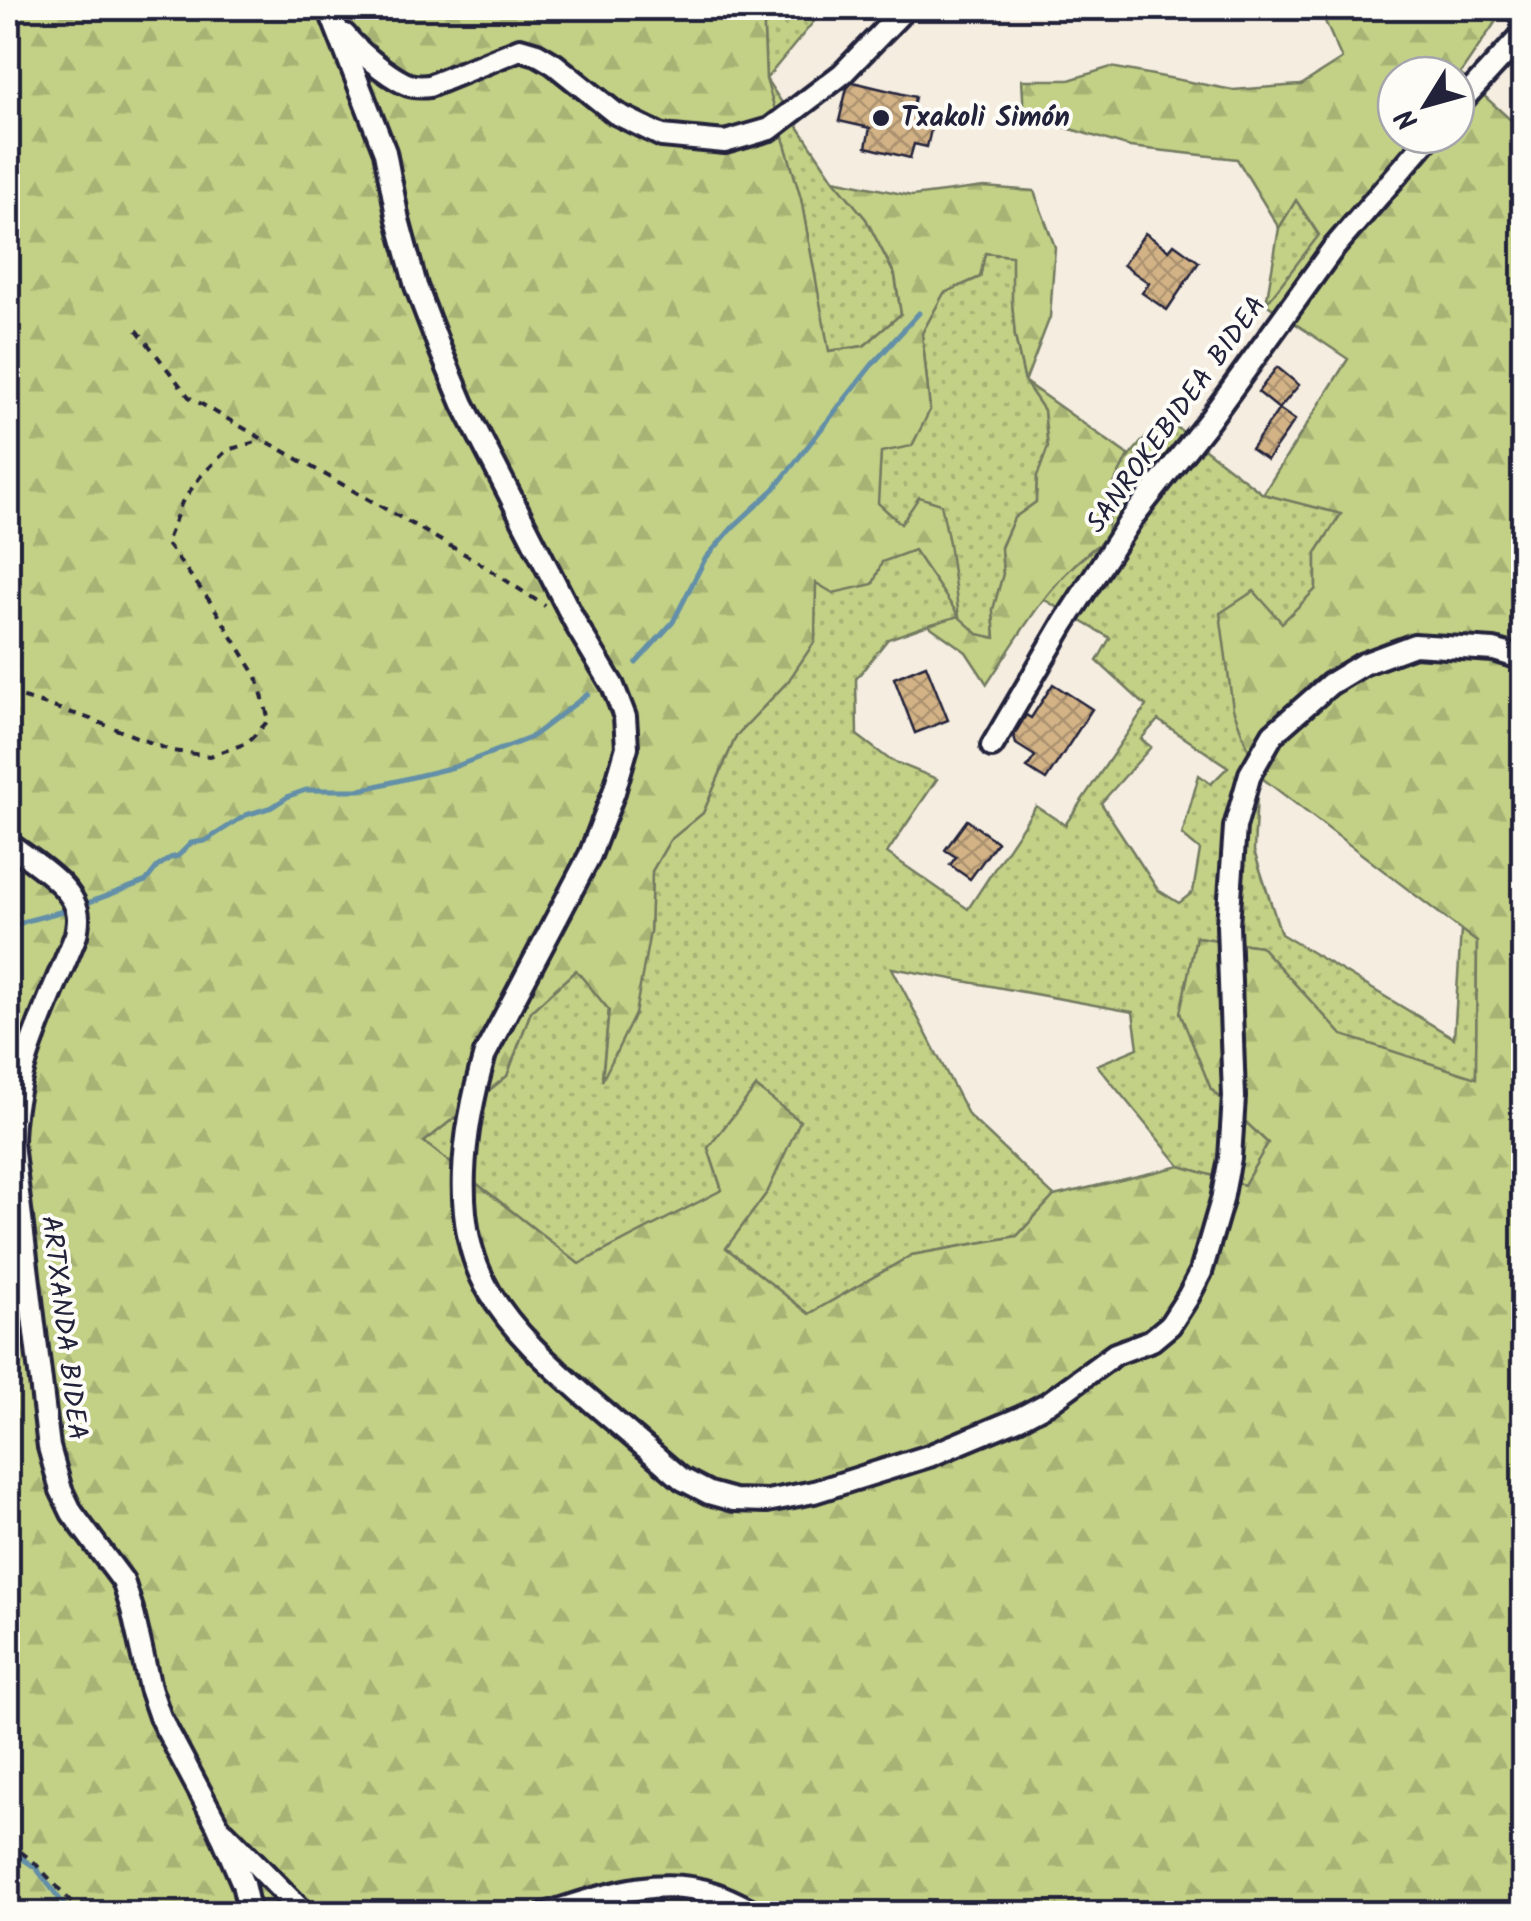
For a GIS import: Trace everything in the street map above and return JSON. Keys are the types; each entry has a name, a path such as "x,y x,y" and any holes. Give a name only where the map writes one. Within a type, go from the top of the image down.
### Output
{"street":[{"path":"331,13 354,47 404,83 429,86 520,48 554,64 615,113 662,136 725,142 770,128 842,74 906,8"},
{"path":"331,13 385,152 416,286 463,404 578,628 613,686 625,717 626,747 590,855 485,1054 476,1086 463,1166 468,1227 476,1264 510,1323 541,1357 682,1479 734,1500 767,1501 814,1492 930,1456 1048,1403 1115,1354 1152,1340 1170,1325 1200,1272 1230,1158 1234,1098 1228,924 1235,826 1250,774 1273,734 1330,684 1364,664 1414,644 1494,650 1524,658"},
{"path":"1476,86 1524,33"},
{"name":"SANROKEBIDEA BIDEA","path":"992,746 1046,652 1132,518 1210,420 1332,250 1414,155"},
{"name":"ARTXANDA BIDEA","path":"8,843 58,881 72,896 79,916 76,935 19,1081 12,1119 49,1447 72,1513 123,1581 160,1717 217,1824 243,1884 250,1914"},
{"name":"ARTXANDA BIDEA","path":"217,1824 306,1914"},
{"path":"546,1914 626,1889 668,1886 712,1892 758,1914"}],"path":[{"path":"137,330 189,397 475,560 548,608"},
{"path":"8,693 172,752 210,756 247,743 269,720 258,677 212,604 166,542 182,502 200,477 227,450 263,440"},
{"path":"8,1842 34,1862 79,1914"}],"green space":[{"path":"8,8 763,8 766,79 801,199 829,351 864,346 901,314 895,275 866,219 834,180 912,196 984,187 1034,191 1055,247 1050,317 1025,382 1015,336 1012,256 985,253 980,277 944,293 922,333 930,410 912,446 881,452 878,503 901,524 919,497 941,504 959,616 914,550 882,562 873,584 833,593 816,583 815,641 789,680 736,736 703,813 670,840 652,871 650,932 635,1014 602,1081 609,1010 576,970 531,1011 507,1076 424,1142 579,1264 722,1190 708,1148 756,1087 800,1121 768,1191 726,1248 809,1314 912,1255 1017,1236 1054,1196 1180,1166 1244,1185 1268,1143 1211,1089 1180,1013 1196,937 1260,946 1342,1035 1476,1078 1477,942 1258,775 1233,709 1220,613 1254,591 1282,623 1316,589 1316,553 1341,514 1263,494 1348,359 1266,304 1319,235 1296,200 1279,228 1237,159 1130,147 1024,115 1022,80 1069,80 1111,67 1233,90 1301,85 1342,59 1320,10 1315,8 1505,8 1473,55 1376,55 1376,155 1476,155 1476,88 1524,132 1523,1913 23,1914 8,1883"},
{"path":"763,8 825,8 766,79"},
{"path":"766,79 834,180 866,219 895,276 901,314 864,346 828,351 801,199"},
{"path":"1296,200 1319,236 1266,304 1279,228"},
{"path":"985,253 1013,256 1015,336 1025,382 1044,410 1048,447 1037,477 1036,502 1014,518 1001,547 1003,574 993,610 995,638 928,625 888,639 856,679 857,735 890,760 937,779 887,853 968,909 1036,806 1065,825 1146,706 1097,661 1110,638 1043,599 1063,574 1107,538 1110,499 1120,471 1165,418 1263,494 1341,513 1316,553 1316,589 1282,624 1258,775 1254,851 1281,934 1454,1038 1461,930 1477,942 1476,1079 1342,1035 1260,946 1196,937 1181,1013 1211,1089 1268,1143 1244,1185 1180,1166 1097,1065 1138,1048 1133,1012 892,968 969,1116 1054,1196 1017,1236 912,1255 809,1314 726,1248 768,1191 756,1087 708,1148 722,1190 579,1264 424,1142 507,1076 531,1011 576,970 609,1010 602,1077 650,932 652,871 670,840 703,813 736,736 789,680 815,582 914,550 959,615 902,525 877,503 881,452 930,410 922,333 944,293 980,277","holes":["1158,720 1228,767 1211,784 1199,775 1182,835 1200,850 1193,892 1179,903 1158,890 1101,803 1151,747 1141,739"]},
{"path":"1025,382 1128,455 1111,490 1107,538 1054,586 987,684 966,652 928,625 959,616 978,634 995,638 993,610 1003,574 1001,548 1014,518 1036,502 1037,477 1048,447 1044,410"}],"building":[{"name":"Txakoli Simón","path":"853,82 915,97 911,115 933,121 927,147 914,144 910,158 866,147 870,128 839,121 847,88"},
{"path":"1145,233 1169,250 1174,244 1199,262 1167,310 1142,293 1149,283 1123,265"},
{"path":"1277,367 1299,385 1279,409 1258,392"},
{"path":"1279,409 1295,420 1267,460 1251,449"},
{"path":"926,665 948,720 915,733 894,678"},
{"path":"1053,684 1092,709 1046,780 1027,768 1035,756 1016,744 1014,735 1026,715 1031,718"},
{"path":"967,820 997,842 970,879 950,865 956,857 945,850"}],"waterway":[{"path":"636,663 673,622 705,559 774,489 871,366 919,313"},
{"path":"82,905 146,881 157,867 178,856 191,843 205,841 246,815 272,807 289,796 306,790 360,790 454,767 530,738 588,694"},
{"path":"8,929 71,909"},
{"path":"8,1849 36,1868 71,1914"}],"place":[{"name":"Txakoli Simón","path":"881,118"}]}
